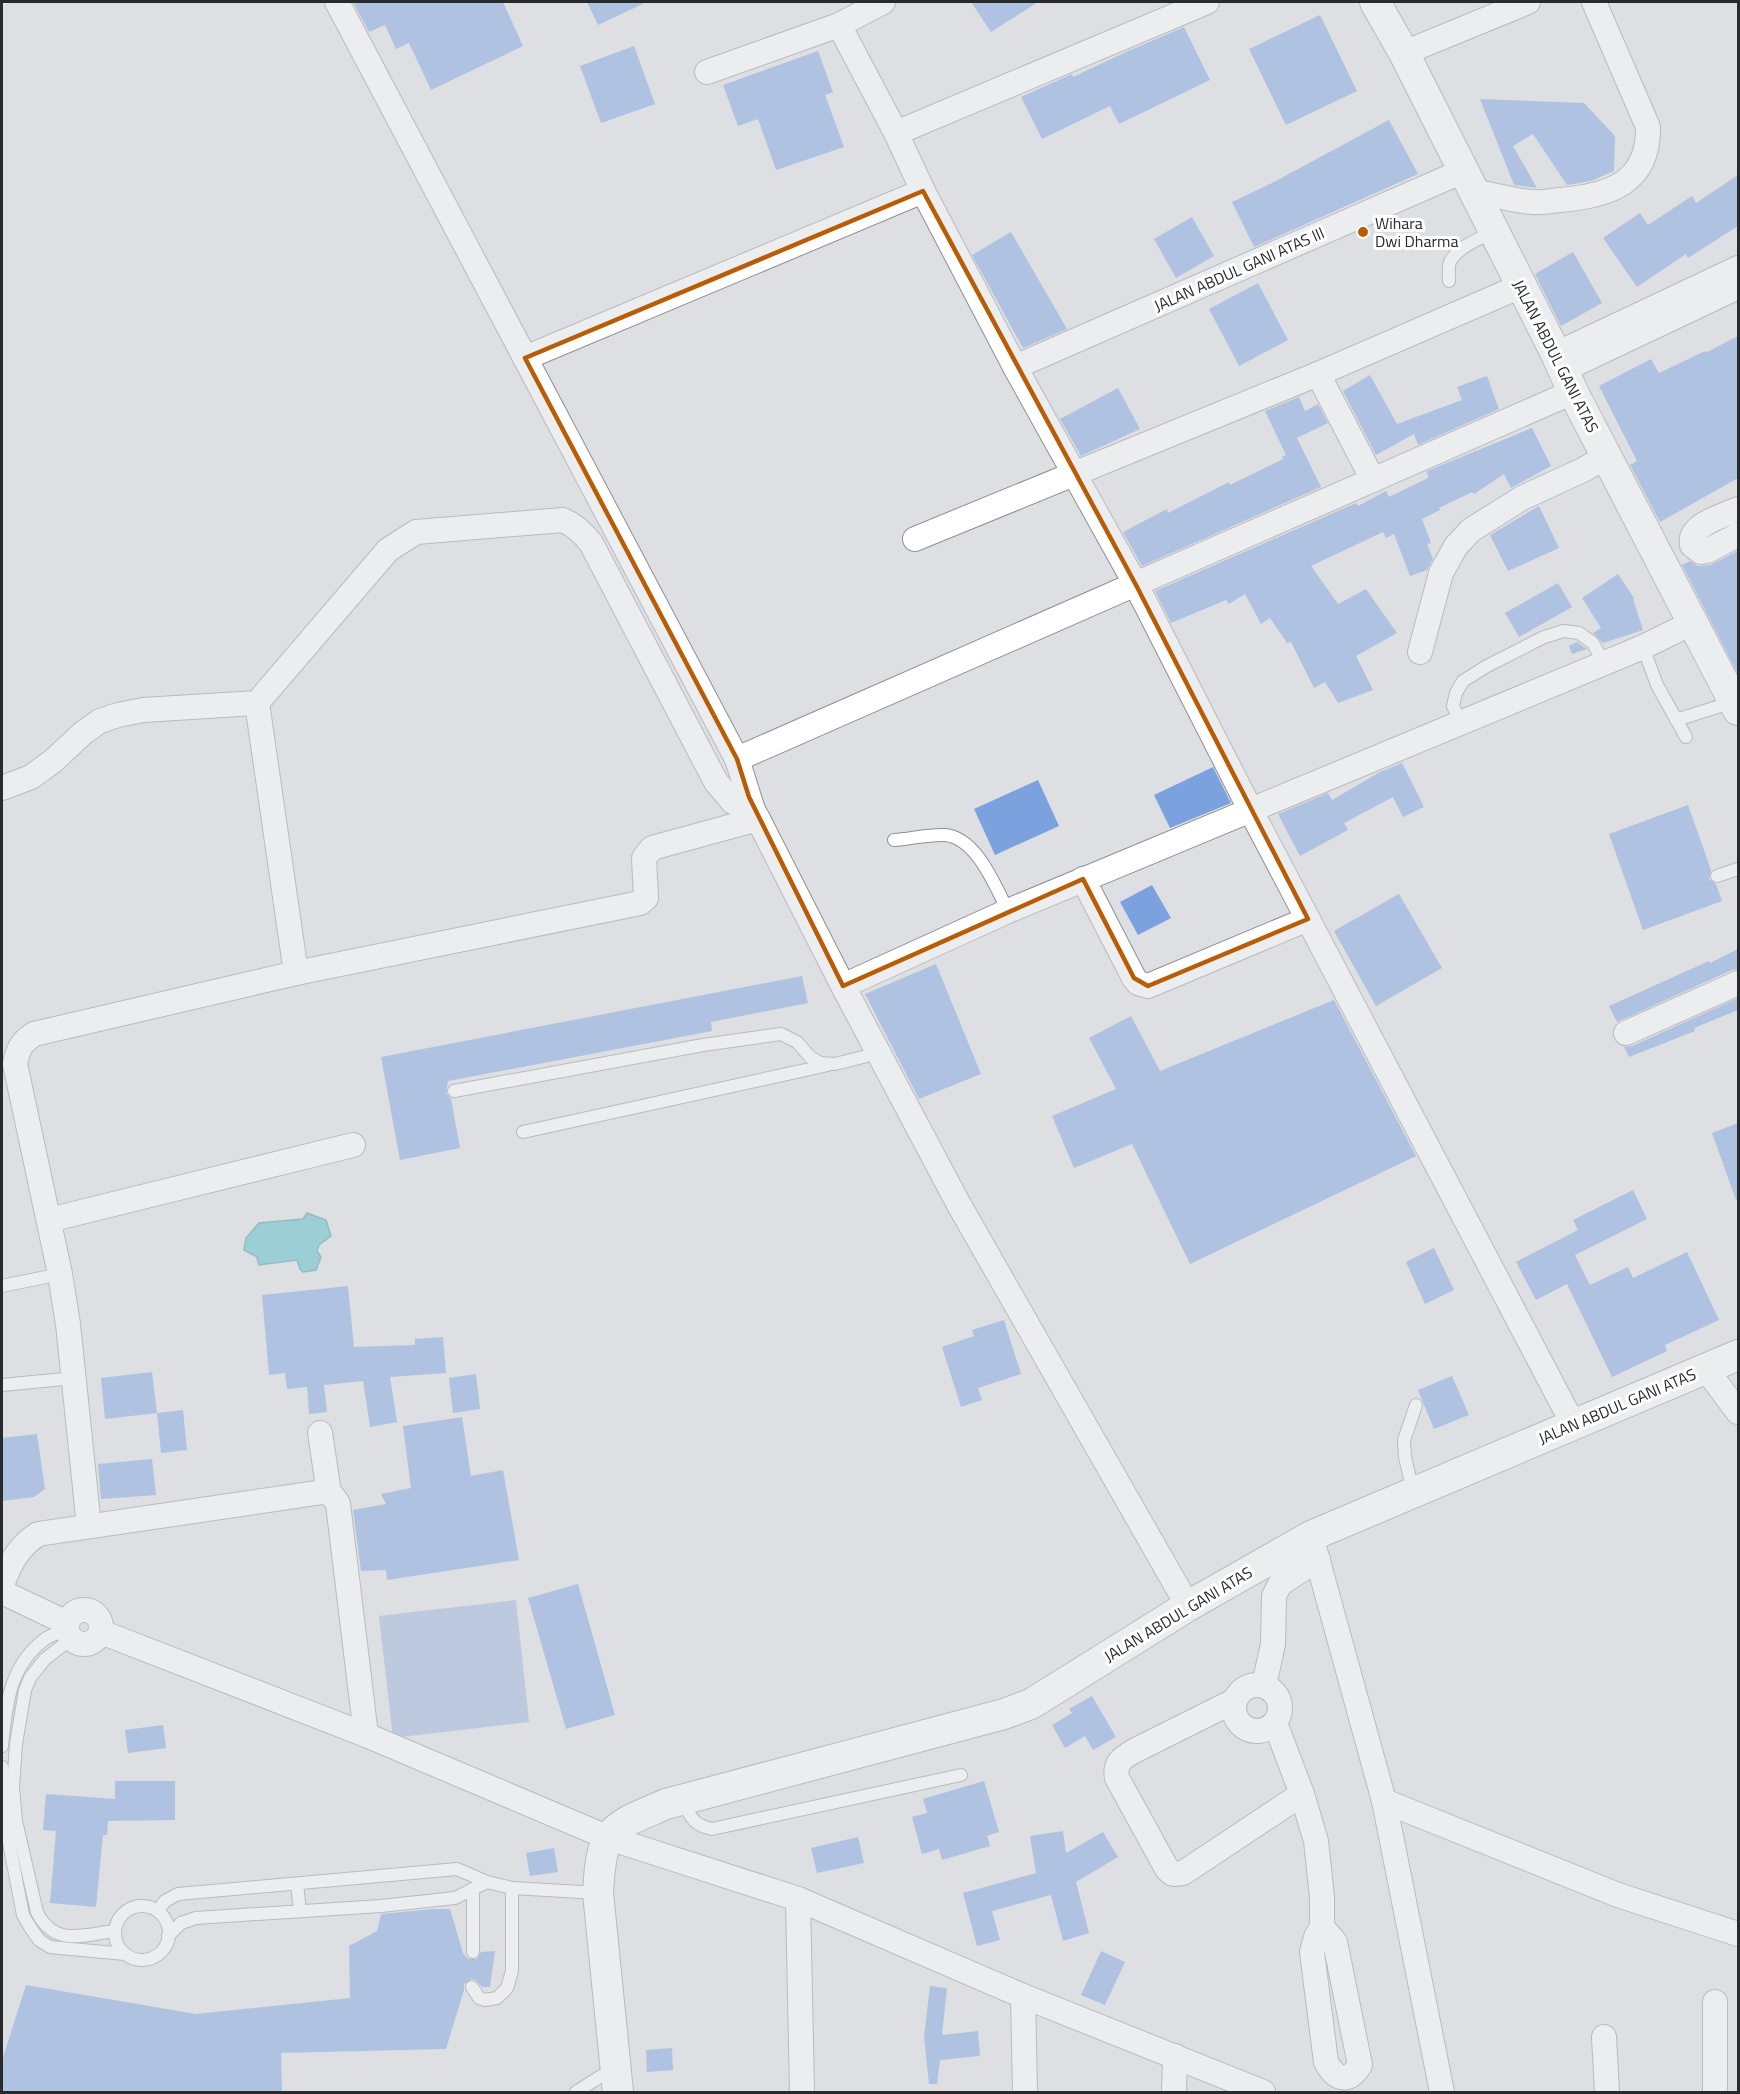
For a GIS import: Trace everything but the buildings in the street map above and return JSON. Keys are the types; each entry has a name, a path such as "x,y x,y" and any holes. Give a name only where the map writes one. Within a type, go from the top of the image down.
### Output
{"street":[{"path":"337,2 737,759 756,815 958,1203 1188,1606"},
{"path":"708,72 839,25 883,2"},
{"path":"896,133 1207,2"},
{"name":"JALAN ABDUL GANI ATAS","path":"1375,2 1404,53 1606,456 1736,706"},
{"path":"1404,53 1528,2"},
{"path":"1468,181 1532,202 1579,199 1614,191 1631,176 1642,161 1649,145 1648,127 1594,2"},
{"path":"839,25 1016,367 1136,585 1251,811 1573,1424"},
{"name":"JALAN ABDUL GANI ATAS III","path":"1016,367 1468,181"},
{"path":"525,358 923,190"},
{"path":"737,759 1373,480 1564,372 1738,268"},
{"path":"915,539 1318,374 1521,286"},
{"path":"1564,372 1738,287"},
{"path":"1318,374 1373,480"},
{"path":"1420,652 1441,573 1456,546 1471,530 1522,498 1585,469 1606,456"},
{"path":"1738,509 1698,529 1692,534 1691,541 1692,545 1701,552 1738,535"},
{"path":"2,788 31,777 53,761 83,733 100,722 118,715 142,710 257,703 388,550 416,532 563,520 572,524 591,543 716,782 733,802 756,815"},
{"path":"843,986 1008,911 1643,647 1694,622"},
{"path":"257,703 296,974"},
{"path":"89,1526 74,1378 60,1274 15,1064 22,1042 34,1034 296,974 640,903 646,898 644,858 652,848 756,815"},
{"path":"1083,879 1134,978 1138,983 1148,986 1308,919"},
{"path":"1626,1033 1738,983"},
{"path":"49,1221 353,1145"},
{"name":"JALAN ABDUL GANI ATAS","path":"609,1838 623,1825 666,1804 1004,1714 1031,1704 1188,1606 1315,1547 1413,1492 1738,1355"},
{"path":"1706,1369 1738,1412"},
{"path":"320,1433 328,1493"},
{"path":"2,1585 15,1554 26,1542 38,1534 328,1493 335,1497 338,1504 366,1735"},
{"path":"1264,1685 1273,1644 1274,1596 1280,1584 1315,1547"},
{"path":"1315,1547 1384,1801 1442,2092"},
{"path":"2,1592 68,1630 70,1618 79,1611 90,1611 99,1618 100,1632 366,1735 609,1838 798,1899 1023,1996 1263,2092"},
{"path":"1255,1684 1264,1685 1272,1689 1280,1705 1279,1714 1275,1723 1259,1731 1241,1726 1235,1719 1234,1701 1238,1692 1246,1687 1255,1684"},
{"path":"1234,1701 1122,1757 1117,1765 1117,1778 1167,1869 1173,1874 1183,1873 1302,1794"},
{"path":"1275,1723 1302,1794 1316,1841 1322,1885 1322,1927 1312,1952 1326,2062 1337,2077 1347,2078 1357,2071 1360,2065 1335,1942 1322,1927"},
{"path":"1384,1801 1618,1895 1738,1934"},
{"path":"609,1838 599,1874 598,1893 616,2080"},
{"path":"798,1899 802,2092"},
{"path":"1023,1996 1025,2092"},
{"path":"1715,2002 1715,2092"},
{"path":"1604,2037 1607,2092"},
{"path":"1174,2092 1175,2056"}],"lane":[{"path":"1449,281 1449,264 1452,259 1463,249 1493,231"},
{"path":"1461,723 1454,706 1456,693 1463,681 1544,637 1564,631 1578,633 1593,643 1604,663"},
{"path":"1643,647 1657,685 1686,737"},
{"path":"1676,720 1736,706"},
{"path":"894,840 946,835 965,842 986,869 1008,911"},
{"path":"1717,876 1738,869"},
{"path":"454,1091 703,1045 781,1034 797,1042 816,1061 835,1064"},
{"path":"523,1132 879,1053"},
{"path":"2,1286 60,1274"},
{"path":"2,1385 74,1378"},
{"path":"1413,1492 1405,1457 1404,1440 1416,1406"},
{"path":"2,1746 5,1707 15,1676 32,1652 46,1639 68,1630"},
{"path":"68,1630 37,1669 25,1690 9,1805 16,1821 37,1912 42,1922 60,1936 114,1931"},
{"path":"2,1767 23,1915 39,1940 50,1947 125,1954 143,1959 160,1952 168,1936 181,1923 196,1918 381,1906 455,1898 487,1882"},
{"path":"681,1800 693,1821 702,1827 712,1829 961,1775"},
{"path":"158,1911 165,1901 178,1894 457,1869 487,1882 512,1888 598,1893"},
{"path":"297,1884 300,1911"},
{"path":"472,1987 479,1998 484,2000 497,1998 507,1988 512,1971 512,1888"},
{"path":"472,1889 473,1952"},
{"path":"125,1954 119,1947 114,1931 123,1913 131,1908 140,1906 158,1911 168,1926 168,1936"},
{"path":"576,2092 616,2080"}],"highlighted area":[{"path":"923,191 1136,585 1308,919 1148,986 1134,978 1083,879 843,986 749,797 737,759 525,358"}],"shaded area":[{"path":"307,1213 326,1220 331,1236 319,1245 317,1251 321,1257 316,1270 303,1272 297,1260 259,1265 257,1257 244,1250 246,1238 259,1223 303,1219"},
{"path":"516,1600 529,1722 393,1738 379,1616"}],"place":[{"name":"Wihara Dwi Dharma","path":"1363,232"}]}
